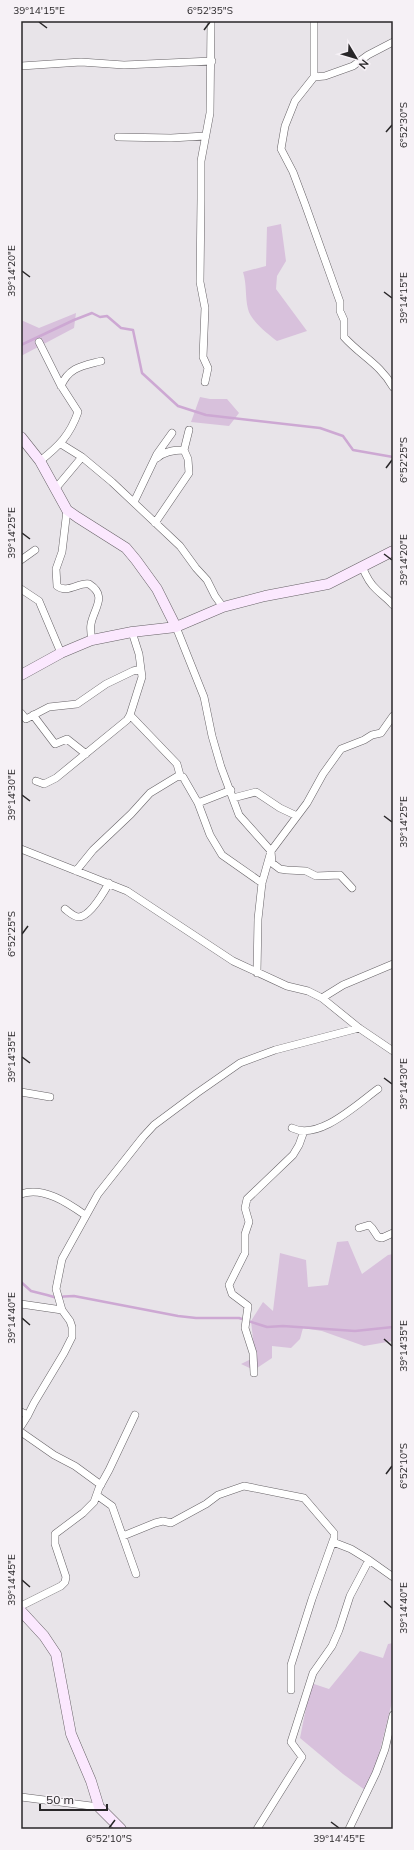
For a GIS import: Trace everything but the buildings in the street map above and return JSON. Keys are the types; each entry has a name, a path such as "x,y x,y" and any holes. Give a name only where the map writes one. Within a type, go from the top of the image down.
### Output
{"street":[{"path":"205,382 208,368 203,357 205,308 200,282 201,161 210,113 212,61 211,21"},
{"path":"314,21 314,78 295,101 285,126 281,149 293,172 340,302 340,312 344,320 344,337 358,352 369,358 386,374 393,386"},
{"path":"314,78 325,76 353,66 368,55 393,42"},
{"path":"21,66 80,62 124,65 212,61"},
{"path":"118,137 171,138 205,136"},
{"path":"38,342 61,386 78,412 73,425 61,444 40,461"},
{"path":"61,386 66,375 71,371 101,361"},
{"path":"155,523 189,473 188,459 184,450 189,430"},
{"path":"134,502 154,461 172,432"},
{"path":"21,436 40,461 68,510 77,518 126,548 150,577 167,606 204,697 212,736 221,767 239,815 271,851 272,863 280,869 306,871 316,876 340,875 352,888"},
{"path":"61,444 82,457 134,502 185,552 196,568 207,580 215,596 223,607"},
{"path":"154,461 164,453 184,450"},
{"path":"56,488 82,457"},
{"path":"68,510 62,552 56,569 57,586 63,589 76,587 83,583 89,584 99,594 100,601 91,624 92,640"},
{"path":"21,560 35,550"},
{"path":"21,675 61,653 92,640 132,632 176,627 223,607 265,596 319,587 328,584 393,551"},
{"path":"362,566 366,577 393,605"},
{"path":"22,592 39,602 61,653"},
{"path":"36,781 44,784 51,782 123,724 130,716 141,681 141,669 132,632"},
{"path":"21,713 26,719 49,707 76,704 106,684 133,671 141,669"},
{"path":"33,715 55,744 67,739 86,754"},
{"path":"130,716 177,764 180,775 192,791 210,835 222,855 262,883"},
{"path":"257,973 258,919 262,883 271,851 307,803 330,763 341,749 364,740 372,734 381,733 393,716"},
{"path":"76,871 93,850 131,814 150,793 180,775"},
{"path":"198,803 232,794 256,792 280,808 297,816"},
{"path":"21,849 128,891 233,961 287,986 308,991 322,998 359,1028 393,1051"},
{"path":"65,909 74,916 79,917 85,914 94,905 109,883"},
{"path":"322,998 342,985 393,964"},
{"path":"21,1426 25,1414 34,1403 64,1354 72,1337 72,1327 70,1321 62,1310 57,1297 56,1284 62,1258 85,1215 106,1183 143,1137 154,1125 230,1069 274,1050 359,1028"},
{"path":"292,1128 304,1131 318,1129 378,1089"},
{"path":"21,1092 50,1097"},
{"path":"254,1373 253,1353 245,1328 248,1306 232,1294 229,1286 245,1254 245,1234 249,1222 245,1205 250,1194 296,1151 304,1131"},
{"path":"21,1194 33,1191 52,1196 62,1200 85,1215"},
{"path":"360,1228 368,1225 378,1237 382,1238 393,1233"},
{"path":"21,1304 62,1310"},
{"path":"21,1606 64,1584 66,1577 55,1544 55,1534 90,1508 98,1496 101,1485 135,1414"},
{"path":"21,1432 54,1455 75,1466 101,1485"},
{"path":"123,1536 155,1523 163,1521 171,1523 206,1504 218,1495 244,1486 304,1498 334,1533 333,1542 312,1599 291,1665 291,1690"},
{"path":"98,1496 112,1506 136,1574"},
{"path":"333,1542 351,1549 393,1577"},
{"path":"257,1829 302,1756 291,1742 313,1673 332,1646 350,1596 369,1560"},
{"path":"21,1611 44,1636 56,1654 71,1734 91,1781 99,1807 120,1829"},
{"path":"349,1829 376,1773 385,1749 393,1715"},
{"path":"21,1797 99,1807"}],"shaded area":[{"path":"281,224 286,261 277,276 276,289 307,331 277,341 252,318 249,313 243,272 266,266 267,227"},
{"path":"76,313 74,328 21,356 21,320 39,328"},
{"path":"200,397 210,399 227,399 239,413 229,426 191,422"},
{"path":"348,1241 362,1274 388,1255 393,1254 393,1341 364,1346 322,1331 303,1328 300,1339 291,1348 272,1346 272,1358 254,1370 241,1364 255,1357 251,1321 263,1302 273,1311 280,1253 306,1260 308,1287 328,1285 337,1242"},
{"path":"393,1643 393,1698 377,1762 365,1790 343,1774 300,1738 311,1683 329,1689 360,1651 383,1658 388,1644"}],"waterway":[{"path":"21,345 92,313 100,317 107,316 121,328 133,330 142,373 178,406 206,415 320,428 343,436 353,450 393,457"},
{"path":"21,1282 31,1291 54,1297 74,1296 178,1316 196,1318 239,1318 267,1327 283,1326 355,1331 393,1327"}]}
